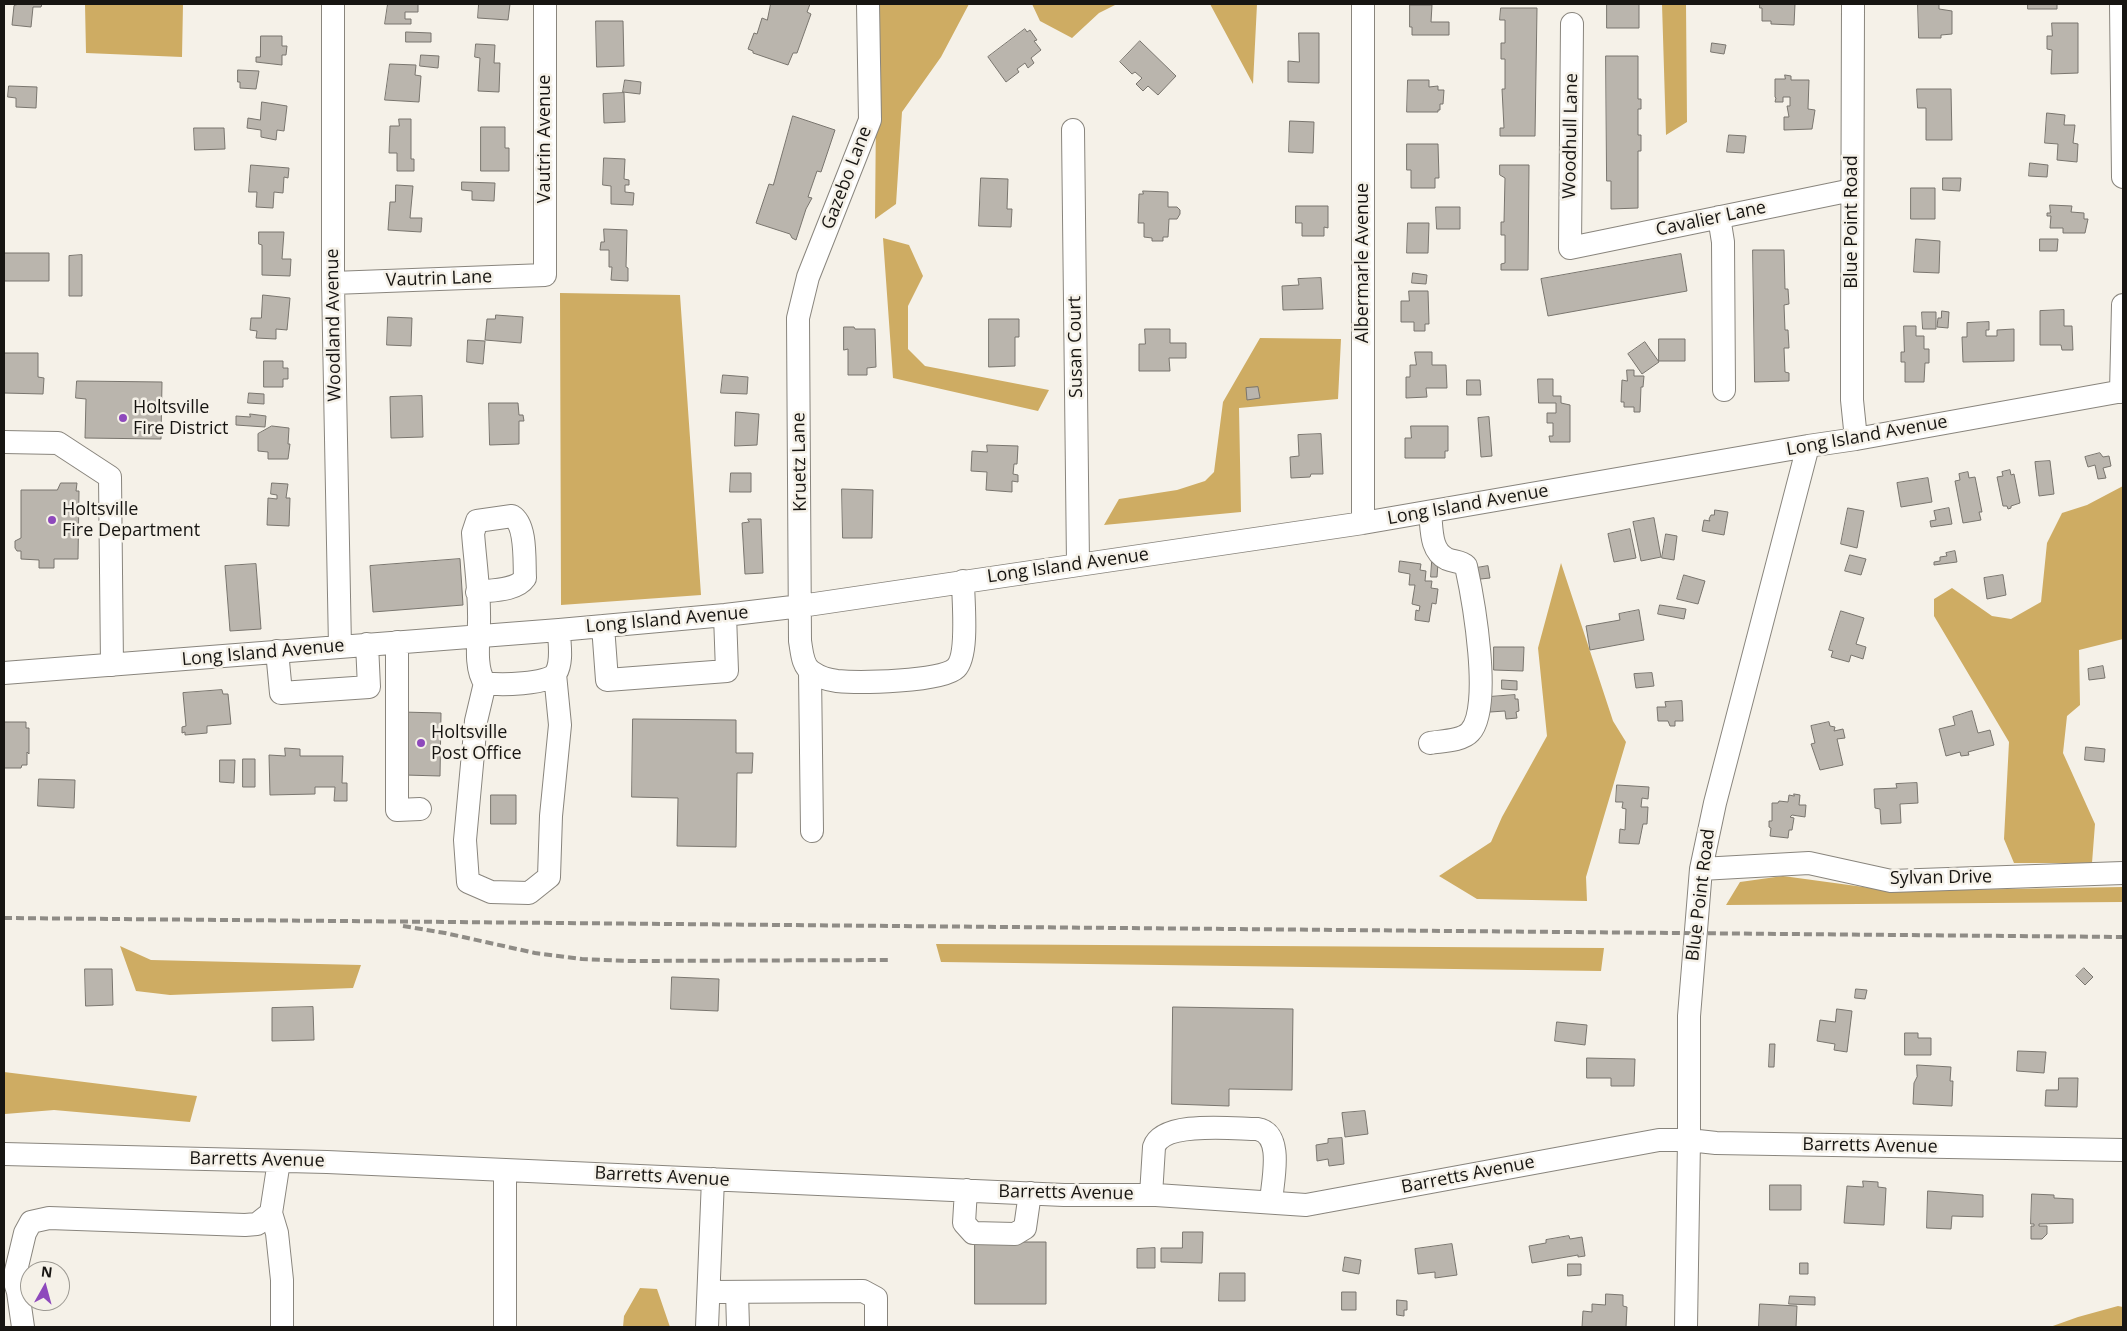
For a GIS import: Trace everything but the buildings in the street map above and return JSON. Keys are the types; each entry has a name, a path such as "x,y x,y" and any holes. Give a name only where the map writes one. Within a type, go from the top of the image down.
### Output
{"street":[{"name":"Woodland Avenue","path":"332,4 333,283 340,647"},
{"name":"Vautrin Avenue","path":"545,4 545,275"},
{"name":"Gazebo Lane","path":"798,318 808,277 870,120 868,4"},
{"name":"Albermarle Avenue","path":"1363,4 1363,523"},
{"name":"Blue Point Road","path":"1853,4 1852,400 1856,439"},
{"path":"2120,4 2123,177"},
{"name":"Woodhull Lane","path":"1570,248 1572,24"},
{"name":"Susan Court","path":"1073,130 1078,564"},
{"name":"Cavalier Lane","path":"1570,248 1852,190"},
{"path":"1719,217 1723,242 1724,390"},
{"name":"Vautrin Lane","path":"333,283 545,275"},
{"path":"2122,391 2123,305"},
{"name":"Kruetz Lane","path":"798,318 801,648 803,662 810,672"},
{"name":"Long Island Avenue","path":"4,672 559,630 801,606 1363,523 1856,439 2122,391"},
{"path":"4,442 58,443 110,477 112,665"},
{"name":"Blue Point Road","path":"1686,1327 1690,1140 1689,1016 1692,958 1701,869 1715,803 1808,446"},
{"path":"1430,512 1435,550 1440,555 1466,566 1477,625 1480,697 1477,718 1472,730 1466,736 1430,743"},
{"path":"812,831 810,672 836,681 858,682 931,678 947,674 957,667 962,656 963,582"},
{"path":"477,592 480,676 485,683 497,685 549,680 555,674"},
{"path":"604,626 607,680 727,671 725,615"},
{"path":"485,683 476,722 465,840 468,882 491,892 529,893 549,876 551,816 560,725 555,674 559,662 559,630"},
{"path":"397,642 397,810 420,809"},
{"path":"277,651 281,693 369,687 367,644"},
{"name":"Sylvan Drive","path":"1701,869 1809,863 1891,880 2123,873"},
{"path":"1151,1195 1154,1147 1156,1142 1167,1134 1192,1129 1264,1130 1274,1146 1271,1202"},
{"name":"Barretts Avenue","path":"4,1154 279,1160 1030,1193 1151,1195 1306,1205 1646,1142 1690,1140 1716,1143 2123,1150"},
{"path":"279,1160 271,1214 276,1233 282,1280 282,1327"},
{"path":"505,1170 505,1327"},
{"path":"707,1327 712,1179"},
{"path":"966,1190 964,1223 973,1233 1016,1234 1024,1228 1030,1193"},
{"path":"23,1327 18,1292 9,1280 25,1233 31,1222 49,1218 245,1225 257,1224 271,1214"},
{"path":"709,1292 863,1291 876,1298 876,1327"},
{"path":"737,1292 738,1327"}],"shaded area":[{"path":"85,4 183,4 182,57 86,53"},
{"path":"877,4 969,4 941,57 902,112 896,204 875,219"},
{"path":"1032,4 1117,4 1099,13 1072,38 1040,21"},
{"path":"1210,4 1257,4 1253,84"},
{"path":"1662,4 1686,4 1687,122 1666,135"},
{"path":"883,238 909,245 923,276 908,306 908,349 925,366 1049,390 1038,411 893,378"},
{"path":"560,293 680,295 701,595 561,605"},
{"path":"1260,338 1341,339 1338,399 1239,408 1241,512 1104,525 1119,499 1177,490 1205,481 1214,472 1223,402"},
{"path":"2123,486 2123,639 2079,650 2080,705 2067,716 2063,753 2095,824 2092,863 2014,863 2004,839 2009,742 1934,616 1934,599 1952,588 1992,616 2011,619 2041,602 2047,543 2062,513 2087,505"},
{"path":"1561,563 1613,721 1626,742 1586,877 1587,901 1477,899 1439,876 1491,842 1502,817 1547,736 1538,648"},
{"path":"1783,876 1893,891 2123,887 2123,902 1726,905 1740,882"},
{"path":"936,944 1604,948 1601,971 941,962"},
{"path":"120,946 151,960 361,965 353,988 170,995 136,991"},
{"path":"4,1072 197,1096 190,1122 54,1110 5,1114"},
{"path":"640,1288 657,1289 670,1327 623,1327 624,1316"},
{"path":"2118,1306 2123,1307 2123,1327 2050,1327 2078,1317"}],"railway":[{"path":"4,918 2123,937"},
{"path":"403,926 445,933 535,953 582,959 629,961 889,960"}],"place":[{"name":"Holtsville Fire District","path":"123,418"},
{"name":"Holtsville Fire Department","path":"52,520"},
{"name":"Holtsville Post Office","path":"421,743"}]}
